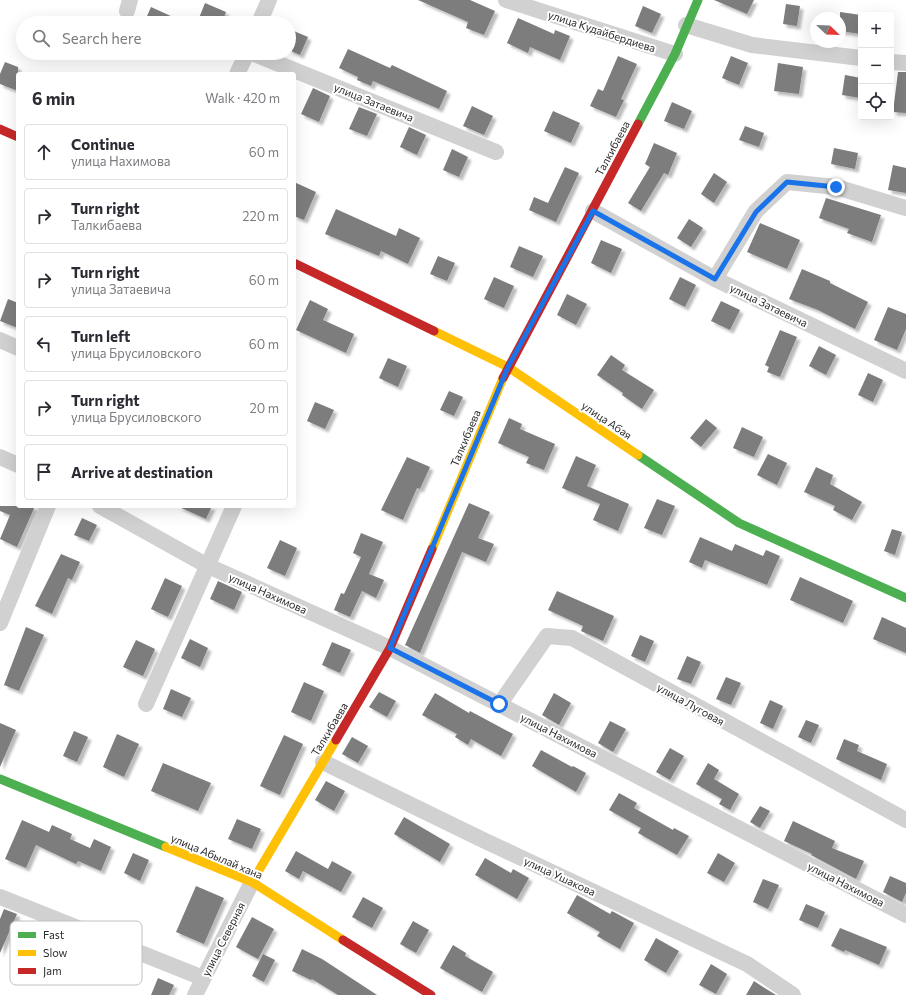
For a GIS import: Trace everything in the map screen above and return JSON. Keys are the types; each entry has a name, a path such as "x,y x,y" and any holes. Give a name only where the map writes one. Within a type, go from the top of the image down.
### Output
{"street":[{"path":"262,16 269,0"},
{"name":"улица Кудайбердиева","path":"506,0 675,54"},
{"name":"Талкибаева","path":"252,882 390,648 508,367 593,211 675,54 698,0"},
{"path":"686,26 752,45 858,58"},
{"path":"238,72 244,60"},
{"name":"улица Затаевича","path":"269,60 496,152"},
{"path":"894,62 906,63"},
{"path":"0,129 16,136"},
{"path":"715,279 756,212 787,182 836,187 906,208"},
{"name":"улица Затаевича","path":"593,211 715,279 906,370"},
{"name":"улица Абая","path":"296,264 508,367 740,523 906,598"},
{"path":"0,340 16,347"},
{"path":"0,457 16,464"},
{"path":"0,623 47,508"},
{"name":"улица Нахимова","path":"104,508 206,565 390,648 906,915"},
{"path":"146,704 206,565 233,508"},
{"name":"улица Луговая","path":"499,704 547,636 572,638 906,820"},
{"name":"улица Ушакова","path":"323,762 481,839 747,964 793,995"},
{"name":"улица Абылай хана","path":"0,779 252,882 431,995"},
{"name":"улица Северная","path":"195,995 252,882"},
{"path":"0,897 60,921"},
{"path":"142,953 204,978"}],"building":[{"path":"418,0 470,0 495,11 484,35 466,28 468,22"},
{"path":"714,0 754,0 747,14"},
{"path":"205,3 226,12 225,16 200,16"},
{"path":"786,4 800,6 797,26 783,24"},
{"path":"643,6 661,14 652,33 635,26"},
{"path":"151,7 171,16 147,16"},
{"path":"846,13 858,15 858,34 846,32"},
{"path":"518,18 554,34 555,30 570,36 560,60 530,47 528,53 507,43"},
{"path":"296,32 308,37 300,55 296,53"},
{"path":"348,49 390,68 392,65 447,91 439,109 373,81 371,86 357,80 358,77 339,68"},
{"path":"618,56 637,64 621,99 624,100 616,117 590,106 598,89 603,91"},
{"path":"731,56 748,63 739,85 722,78"},
{"path":"5,62 18,67 18,72 16,72 16,90 0,84 0,74"},
{"path":"778,63 803,67 799,94 774,91"},
{"path":"898,72 906,72 906,113 894,112"},
{"path":"845,75 858,77 858,98 842,95"},
{"path":"313,88 330,96 319,122 301,114"},
{"path":"672,102 692,111 684,129 664,121"},
{"path":"472,106 493,116 484,135 463,126"},
{"path":"359,107 377,114 367,136 349,129"},
{"path":"553,111 580,123 571,143 544,131"},
{"path":"745,126 764,133 759,147 739,140"},
{"path":"409,127 426,135 417,155 400,147"},
{"path":"654,143 677,153 668,175 664,173 641,211 628,203 650,167 645,164"},
{"path":"834,148 858,153 855,169 831,164"},
{"path":"452,149 468,157 459,177 443,170"},
{"path":"893,165 906,168 906,193 888,190"},
{"path":"565,167 579,173 556,222 529,210 534,197 548,203"},
{"path":"714,173 727,182 714,203 701,194"},
{"path":"296,183 316,192 304,220 296,217"},
{"path":"826,198 881,215 872,242 847,233 849,229 819,218"},
{"path":"336,209 396,236 399,228 420,238 408,264 381,251 379,256 325,234"},
{"path":"689,219 703,228 691,247 677,238"},
{"path":"760,223 800,240 787,269 747,252"},
{"path":"601,240 622,249 611,273 591,263"},
{"path":"519,246 543,256 533,277 510,267"},
{"path":"438,256 455,263 447,281 430,274"},
{"path":"802,269 830,281 830,283 868,302 855,329 818,310 789,299"},
{"path":"494,277 514,286 504,308 484,299"},
{"path":"680,277 696,285 685,307 669,299"},
{"path":"567,294 587,304 576,325 557,315"},
{"path":"8,299 16,302 16,327 0,321"},
{"path":"310,300 328,309 323,320 354,334 346,353 296,330"},
{"path":"721,301 740,310 730,330 711,321"},
{"path":"888,307 906,314 906,329 897,350 874,340"},
{"path":"780,330 797,337 780,377 767,372 769,367 765,365"},
{"path":"819,346 836,355 826,375 809,366"},
{"path":"611,355 625,365 622,370 654,390 642,409 622,395 623,393 597,375"},
{"path":"388,358 407,366 398,387 379,378"},
{"path":"868,373 883,380 873,402 858,395"},
{"path":"449,391 463,397 454,416 440,410"},
{"path":"315,402 334,410 325,429 307,421"},
{"path":"509,418 522,424 520,429 555,444 544,470 526,463 529,457 498,443"},
{"path":"706,419 717,428 701,447 690,438"},
{"path":"742,427 763,437 754,457 733,448"},
{"path":"768,454 787,463 777,485 757,475"},
{"path":"576,456 596,465 587,486 629,504 618,531 593,520 600,504 562,488"},
{"path":"407,457 430,467 420,489 417,488 403,520 381,510"},
{"path":"816,467 833,475 830,484 862,502 852,520 833,510 835,506 804,492"},
{"path":"657,499 675,506 662,535 644,528"},
{"path":"469,503 490,512 478,538 494,544 486,562 462,552 420,653 405,645"},
{"path":"0,506 34,508 17,547 0,539 10,515 0,511"},
{"path":"181,508 211,508 206,519"},
{"path":"82,518 97,525 89,541 74,535"},
{"path":"892,529 902,532 895,555 884,551"},
{"path":"361,533 383,542 369,574 384,580 376,598 362,591 350,617 334,610 341,593 344,594 361,557 353,553"},
{"path":"700,537 732,551 735,544 763,556 766,550 780,556 767,585 705,560 702,568 689,562"},
{"path":"280,540 297,548 285,576 267,568"},
{"path":"61,554 80,562 72,580 68,578 52,614 35,606"},
{"path":"800,577 853,601 843,623 790,600"},
{"path":"165,578 182,586 168,617 151,609"},
{"path":"218,581 242,592 234,610 210,599"},
{"path":"557,591 614,616 603,641 581,631 583,626 548,610"},
{"path":"882,617 906,628 906,653 873,639"},
{"path":"26,627 44,635 19,691 4,685"},
{"path":"640,635 654,641 645,662 631,656"},
{"path":"190,639 208,648 200,667 181,658"},
{"path":"136,640 155,649 143,676 123,667"},
{"path":"332,642 351,650 340,673 322,665"},
{"path":"687,656 701,662 691,684 677,679"},
{"path":"726,677 741,683 731,705 716,699"},
{"path":"304,682 324,691 311,721 291,712"},
{"path":"171,689 191,698 182,717 163,709"},
{"path":"379,692 396,701 387,717 369,707"},
{"path":"435,693 469,713 470,711 513,734 501,756 471,739 468,745 455,737 457,734 422,715"},
{"path":"554,693 571,703 559,725 542,715"},
{"path":"770,700 783,706 773,729 760,723"},
{"path":"806,720 819,725 811,743 798,737"},
{"path":"610,721 626,729 613,752 598,743"},
{"path":"0,723 16,730 0,767"},
{"path":"74,731 88,737 77,762 63,756"},
{"path":"117,734 139,744 124,777 103,767"},
{"path":"284,735 303,744 280,795 260,786"},
{"path":"352,737 368,746 358,763 342,754"},
{"path":"844,739 859,745 857,751 887,764 881,780 836,759"},
{"path":"670,748 684,756 670,780 656,772"},
{"path":"541,750 586,773 576,792 532,766"},
{"path":"163,763 211,783 198,811 151,791"},
{"path":"708,763 719,770 714,779 739,794 730,810 719,804 722,799 696,784"},
{"path":"326,781 345,791 334,811 315,800"},
{"path":"619,793 637,803 634,808 673,830 674,828 689,836 677,855 638,833 641,828 609,810"},
{"path":"760,806 770,811 760,828 750,822"},
{"path":"404,817 450,844 440,862 394,834"},
{"path":"237,819 261,829 252,849 228,839"},
{"path":"22,820 49,832 52,825 72,834 70,839 90,848 94,839 111,847 101,871 78,861 76,864 36,845 26,868 5,859"},
{"path":"793,821 835,841 832,848 864,861 856,879 811,855 812,854 784,841"},
{"path":"296,851 328,869 332,861 352,872 341,892 303,871 299,879 285,871"},
{"path":"133,853 149,860 140,881 124,873"},
{"path":"718,853 735,863 724,882 707,873"},
{"path":"485,858 511,873 513,869 529,878 517,899 475,875"},
{"path":"890,876 906,883 906,893 902,902 883,892"},
{"path":"763,879 779,885 768,909 753,902"},
{"path":"196,886 224,898 204,944 176,932"},
{"path":"577,895 610,914 612,911 634,923 620,949 597,936 600,932 567,913"},
{"path":"363,897 383,908 372,928 352,917"},
{"path":"806,904 825,912 818,928 799,920"},
{"path":"4,909 17,914 14,921 10,921 10,930 0,953 0,919"},
{"path":"252,917 274,929 258,959 236,947"},
{"path":"413,921 429,930 416,953 400,944"},
{"path":"840,928 887,947 879,965 845,950 844,952 831,946"},
{"path":"656,938 679,951 666,973 644,960"},
{"path":"453,945 466,953 465,956 493,972 482,992 440,968"},
{"path":"302,949 322,959 377,995 338,995 312,979 311,980 292,971"},
{"path":"263,954 275,960 264,982 252,976"},
{"path":"711,964 727,974 716,994 699,985"},
{"path":"158,978 174,985 169,995 151,995"},
{"path":"754,981 763,987 776,995 746,995"}],"traffic: fast":[{"path":"638,124 675,54 698,0"},
{"path":"638,455 739,523 906,598"},
{"path":"0,779 166,847"}],"traffic: slow":[{"path":"434,331 508,367 638,455"},
{"path":"432,549 503,378"},
{"path":"252,882 336,740"},
{"path":"166,847 252,882 343,940"}],"traffic: jam":[{"path":"503,378 638,124"},
{"path":"0,129 16,136"},
{"path":"296,264 434,331"},
{"path":"336,740 390,648 432,549"},
{"path":"343,940 431,995"}],"route":[{"path":"499,704 390,648 508,367 593,211 715,279 756,212 787,182 836,187"}]}
